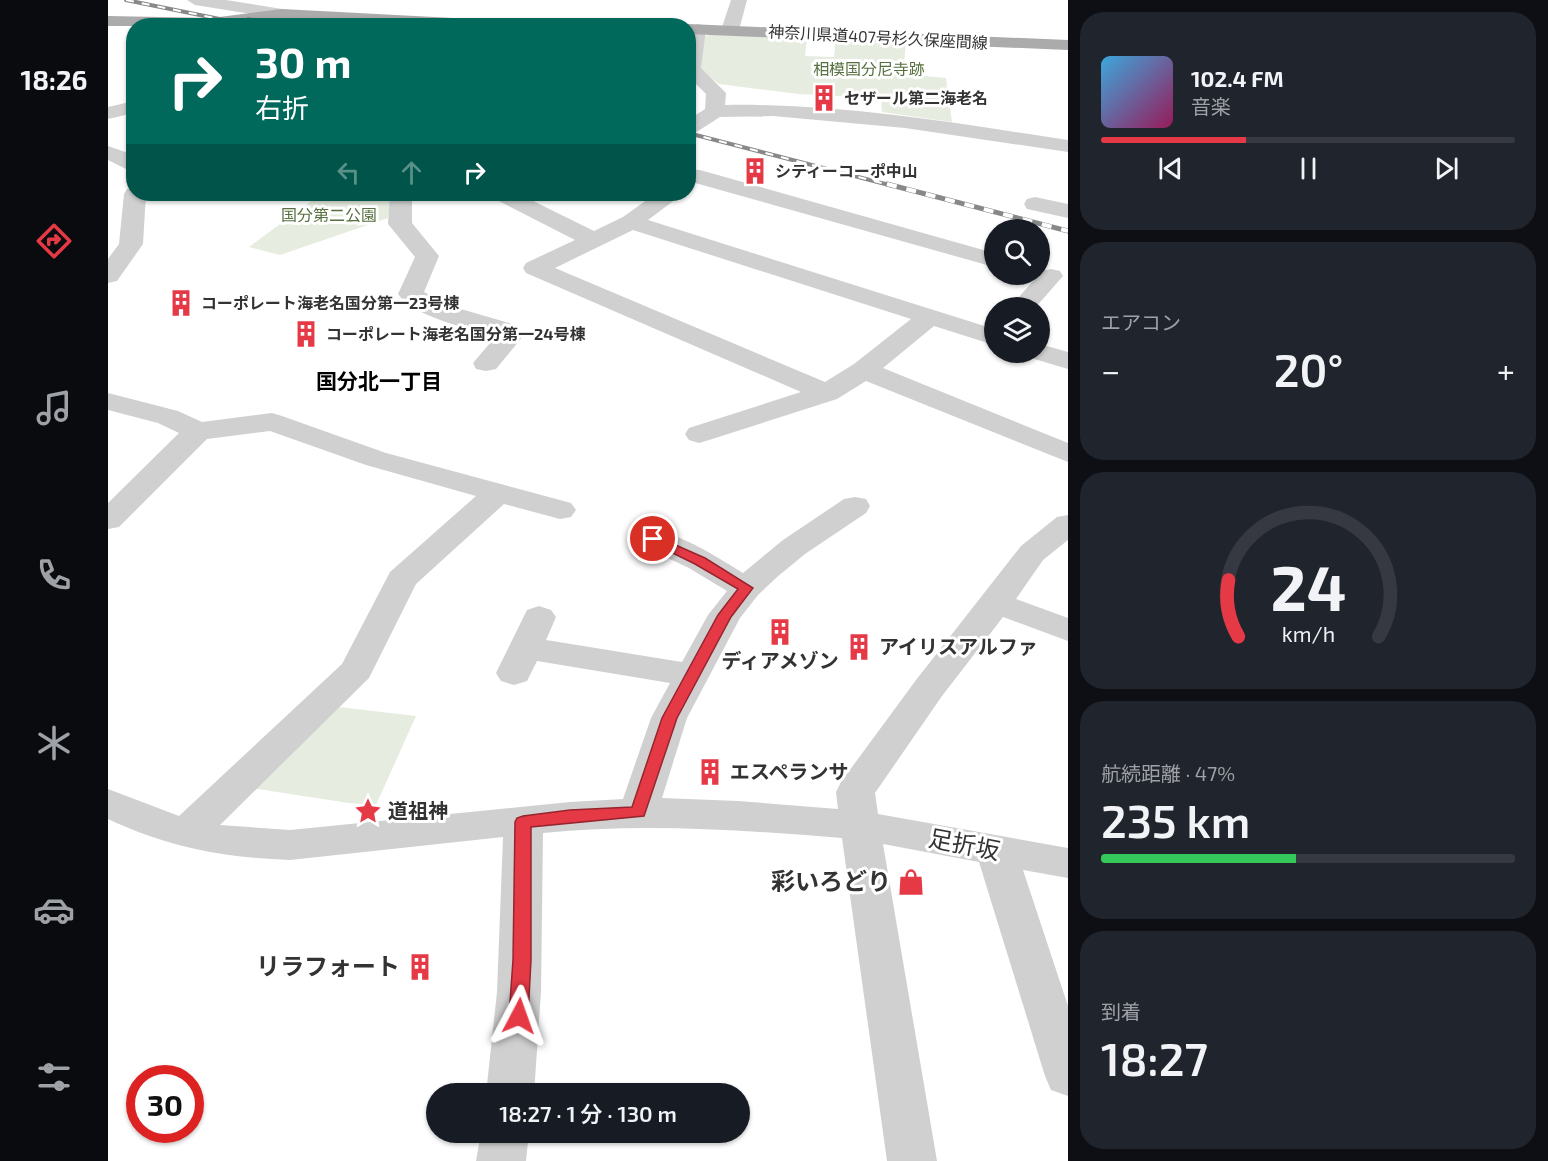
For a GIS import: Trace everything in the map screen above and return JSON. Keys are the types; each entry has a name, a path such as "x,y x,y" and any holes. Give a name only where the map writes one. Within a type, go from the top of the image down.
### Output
{"main road":[{"path":"253,18 282,14 358,18"},
{"path":"108,21 126,22"},
{"name":"神奈川県道407号杉久保座間線","path":"696,29 1068,45"}],"street":[{"path":"195,0 282,14"},
{"path":"730,30 739,0"},
{"path":"696,73 716,93 715,111"},
{"path":"108,113 126,109"},
{"path":"696,124 715,111 773,110 861,117 1068,146"},
{"path":"696,170 708,157"},
{"path":"696,178 984,257"},
{"path":"108,276 132,244 135,201"},
{"path":"402,201 400,224 427,256 410,294 426,306 507,331 511,335 486,363"},
{"path":"517,201 594,240"},
{"path":"659,201 631,222 535,268 827,393"},
{"path":"1035,204 1068,211"},
{"path":"631,222 928,318 984,333"},
{"path":"1032,297 1053,277"},
{"path":"699,434 827,393 864,370 928,318"},
{"path":"1050,355 1068,361"},
{"path":"864,370 1068,453"},
{"path":"108,401 168,417 198,431 272,422 376,459 560,510"},
{"path":"108,520 198,431"},
{"path":"186,834 356,670 402,579 497,494"},
{"path":"638,812 669,718 725,615 746,588 794,547 855,506"},
{"path":"912,1161 878,927 855,792 928,688 996,603 1032,553 1068,524"},
{"path":"653,539 700,561 746,588"},
{"path":"996,603 1068,630"},
{"path":"527,646 691,675"},
{"name":"足折坂","path":"108,802 151,822 186,834 223,842 290,845 570,816 638,812 738,815 860,825 1068,863"},
{"path":"511,1083 522,960 523,822"},
{"path":"996,851 1068,1076"},
{"path":"501,1161 503,1143"}],"green space":[{"name":"相模国分尼寺跡","path":"714,34 807,37 805,56 834,57 836,39 906,42 903,74 946,78 952,122 882,112 881,98 799,94 719,84 698,68 705,36"},
{"name":"国分第二公園","path":"311,201 391,201 388,218 280,255 249,247"},
{"path":"339,707 416,716 376,805 250,788"}],"railway":[{"path":"126,0 215,18"},
{"path":"696,135 893,186"},
{"path":"887,184 1068,231"}],"place":[{"name":"セザール第二海老名","path":"824,98"},
{"name":"シティーコーポ中山","path":"755,171"},
{"name":"コーポレート海老名国分第一23号棟","path":"181,303"},
{"name":"コーポレート海老名国分第一24号棟","path":"306,334"},
{"name":"ディアメゾン","path":"780,632"},
{"name":"アイリスアルファ","path":"859,647"},
{"name":"エスペランサ","path":"710,772"},
{"name":"道祖神","path":"368,811"},
{"name":"彩いろどり","path":"911,882"},
{"name":"リラフォート","path":"420,967"}],"district":[{"name":"国分北一丁目","path":"379,382"}],"route":[{"path":"519,1016 522,960 523,822 570,816 638,812 669,718 725,615 746,588 700,561 653,539"}]}
